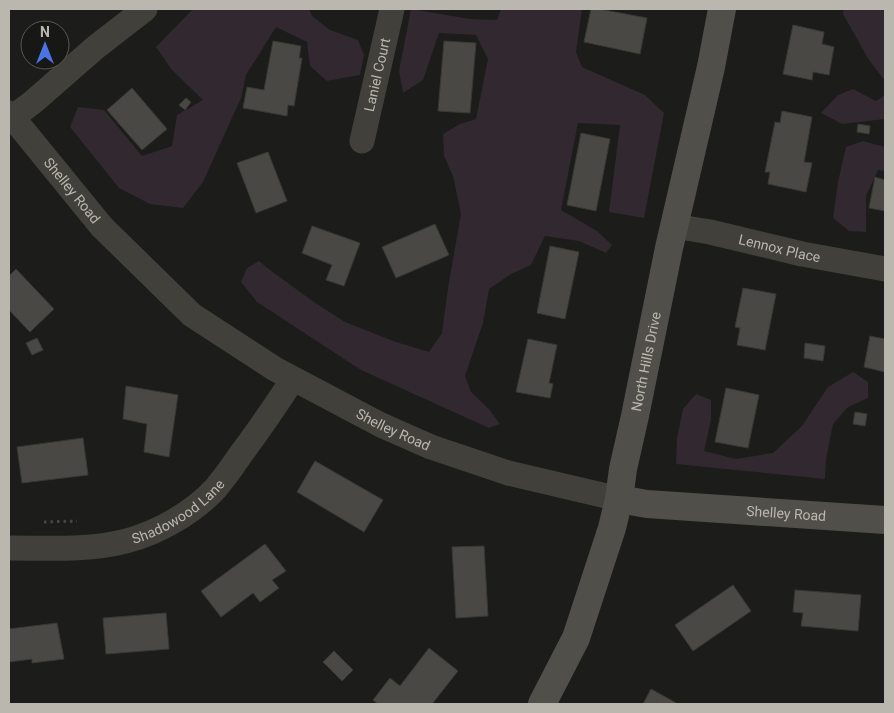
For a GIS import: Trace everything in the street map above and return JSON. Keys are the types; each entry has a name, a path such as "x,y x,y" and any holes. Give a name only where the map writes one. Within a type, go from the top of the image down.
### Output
{"main road":[{"name":"North Hills Drive","path":"542,704 576,638 612,528 674,226 711,67 722,9"},
{"name":"Shelley Road","path":"619,499 656,505 885,520"}],"street":[{"path":"11,116 33,102 96,47 145,9"},
{"name":"Laniel Court","path":"362,141 392,9"},
{"name":"Shelley Road","path":"11,116 102,228 192,315 275,369 381,424 431,447 508,473 619,499"},
{"name":"Lennox Place","path":"674,226 710,232 802,254 885,269"},
{"name":"Shadowood Lane","path":"9,548 96,546 132,539 170,524 198,505 216,488 293,379"}],"path":[{"path":"36,522 83,521"}],"shaded area":[{"path":"193,9 309,9 312,16 330,30 358,40 364,55 360,75 327,81 310,66 307,42 276,27 246,75 241,98 203,182 183,208 150,204 119,188 70,127 78,107 104,110 142,156 172,146 177,115 203,100 172,70 156,47"},
{"path":"411,9 470,19 497,20 501,9 582,9 576,52 582,67 645,95 664,113 644,218 609,212 620,125 578,123 561,210 597,231 612,245 606,253 579,241 545,236 531,265 511,274 489,289 483,323 465,376 471,392 489,409 500,424 489,428 361,370 257,302 241,282 247,268 259,261 314,302 345,322 396,342 429,352 442,333 461,214 453,176 444,156 443,134 460,124 476,119 488,59 476,35 439,33 423,80 403,93 399,71"},
{"path":"844,9 885,9 885,81 869,60 843,14"},
{"path":"853,89 876,101 885,95 885,119 842,124 821,113 838,95"},
{"path":"863,141 885,147 885,171 878,170 866,196 866,232 849,231 833,218 838,182 846,147"},
{"path":"853,372 868,382 868,398 848,407 833,424 826,459 825,479 676,464 677,438 683,409 696,394 711,400 711,420 704,451 736,459 773,453 802,426 828,387"}],"building":[{"path":"591,9 647,18 640,54 584,42"},
{"path":"793,25 824,32 822,44 834,47 829,75 813,72 812,80 783,74"},
{"path":"273,41 301,46 299,58 302,58 294,106 288,105 287,116 243,108 247,87 264,90"},
{"path":"444,41 476,43 470,113 438,111"},
{"path":"132,88 167,129 142,150 107,110"},
{"path":"186,98 191,102 185,110 179,105"},
{"path":"782,111 812,117 804,162 812,163 806,192 768,184 770,172 765,172 775,122 780,123"},
{"path":"858,124 870,126 869,134 857,132"},
{"path":"581,133 610,139 596,211 567,205"},
{"path":"268,152 287,201 256,213 237,163"},
{"path":"875,177 885,180 885,211 869,208"},
{"path":"435,224 449,255 396,278 382,247"},
{"path":"312,226 360,243 344,286 326,280 332,265 302,253"},
{"path":"550,246 579,252 565,319 537,313"},
{"path":"16,269 54,309 30,332 9,310 9,276"},
{"path":"743,288 776,294 765,350 737,345 740,328 735,327"},
{"path":"870,336 885,339 885,372 864,367"},
{"path":"37,338 43,350 32,355 26,343"},
{"path":"528,339 557,345 549,383 553,384 550,398 516,392"},
{"path":"805,343 825,346 823,361 804,358"},
{"path":"126,386 178,395 169,457 144,452 147,424 123,419"},
{"path":"726,388 759,395 748,448 715,442"},
{"path":"855,412 867,414 865,426 853,424"},
{"path":"83,438 88,475 22,483 17,447"},
{"path":"315,461 383,500 364,532 297,492"},
{"path":"265,544 286,571 272,580 279,588 260,602 253,593 221,617 201,591"},
{"path":"484,546 488,616 456,618 452,547"},
{"path":"733,585 751,611 693,651 675,625"},
{"path":"795,590 861,595 858,631 801,626 803,613 793,612"},
{"path":"166,613 169,649 106,654 103,618"},
{"path":"57,623 64,659 32,663 32,659 9,662 9,629"},
{"path":"429,648 458,671 432,704 378,704 373,700 390,678 400,686"},
{"path":"334,651 353,670 342,681 323,662"},
{"path":"651,689 678,704 643,704"}]}
